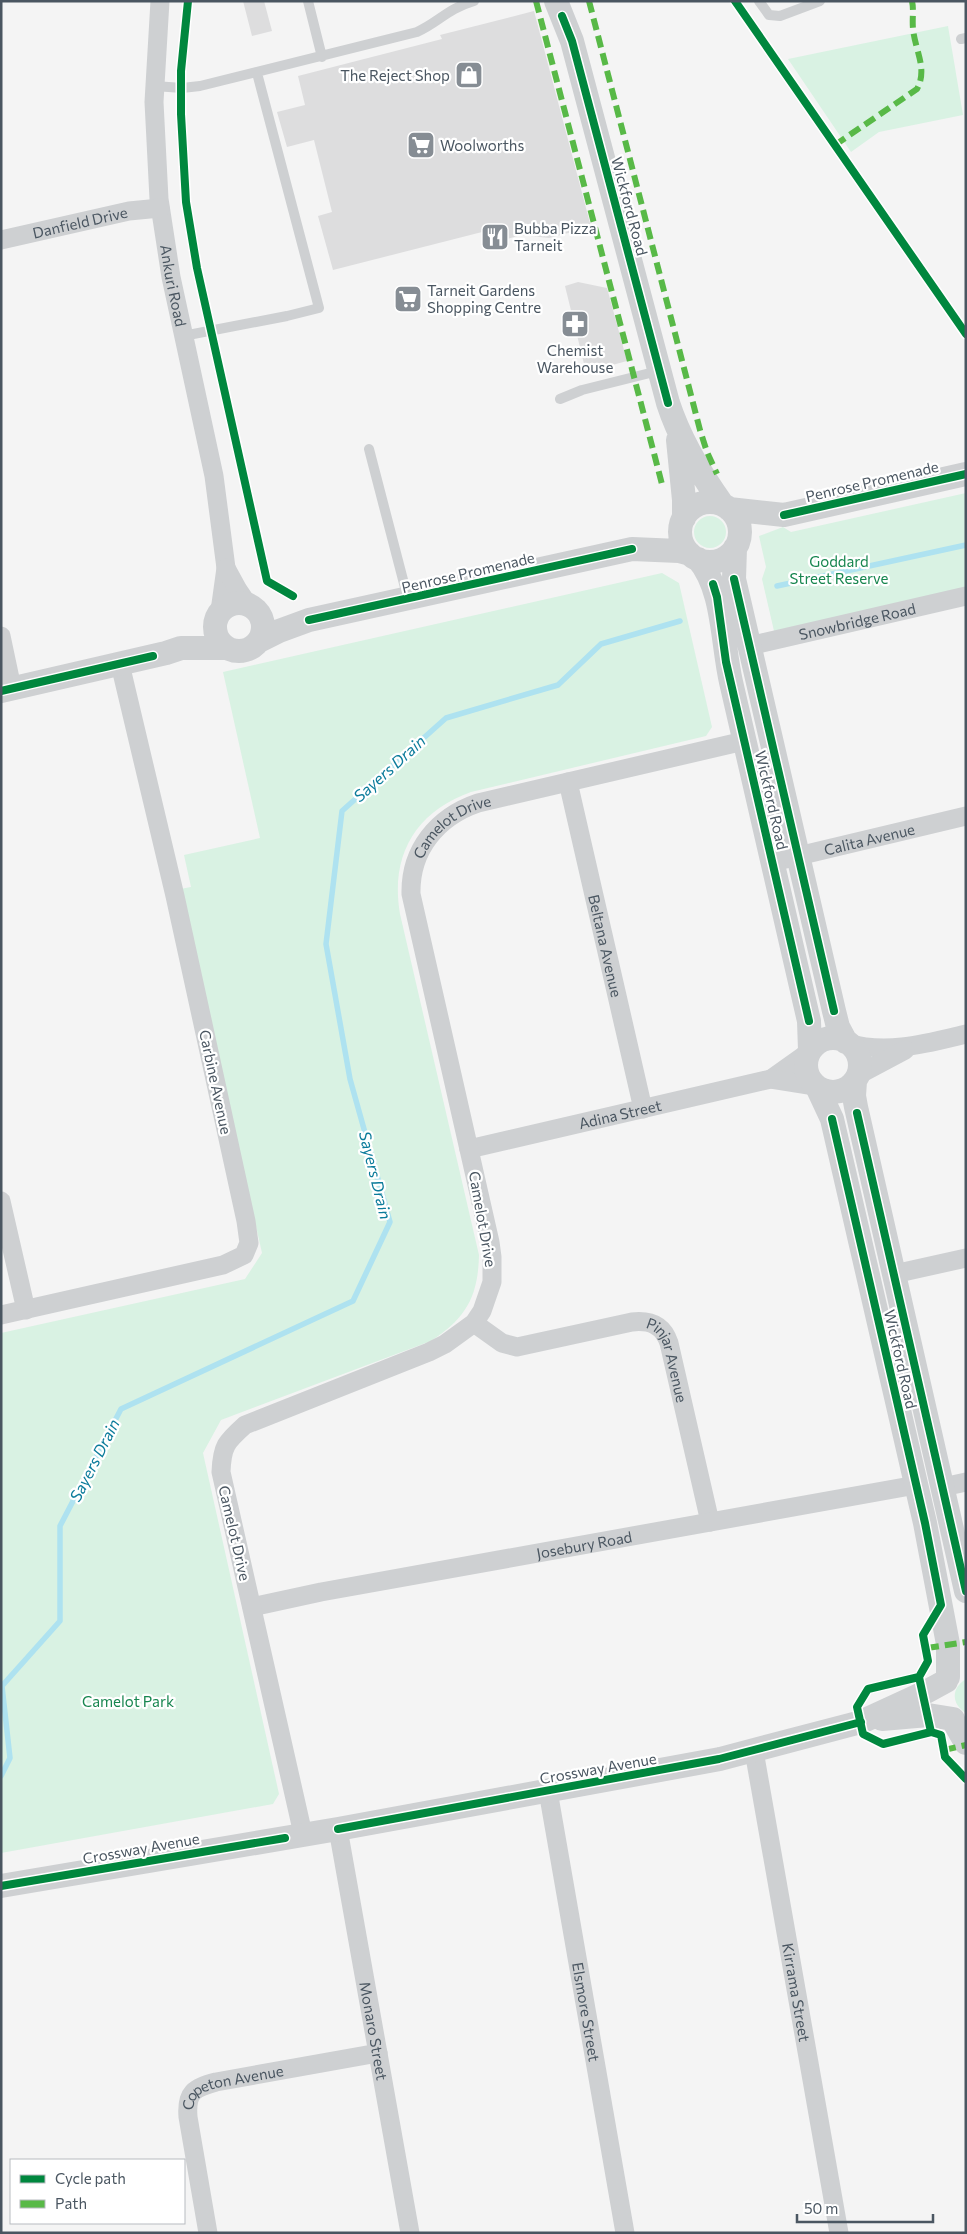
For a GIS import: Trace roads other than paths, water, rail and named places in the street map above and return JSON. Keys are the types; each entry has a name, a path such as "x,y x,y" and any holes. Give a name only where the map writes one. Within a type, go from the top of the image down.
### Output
{"street":[{"name":"Ankuri Road","path":"160,1 154,86 160,208 169,268 211,456 226,568 219,614"},
{"name":"Wickford Road","path":"556,1 572,41 658,371 676,428 684,491 684,518"},
{"name":"Wickford Road","path":"568,1 572,41"},
{"name":"Danfield Drive","path":"1,240 130,211 160,208"},
{"name":"Wickford Road","path":"676,428 704,478 725,507"},
{"name":"Penrose Promenade","path":"736,546 784,515 966,474"},
{"path":"711,502 725,507 739,525 740,535 736,546 728,556 720,560 709,562 694,557 684,546 680,535 684,518 691,509 700,504 711,502"},
{"name":"Penrose Promenade","path":"725,507 784,515"},
{"name":"Penrose Promenade","path":"632,549 684,518"},
{"name":"Wickford Road","path":"736,546 734,579 834,1011 838,1027 847,1042"},
{"name":"Penrose Promenade","path":"259,641 279,630 309,620 408,600 632,549 679,551 694,557"},
{"name":"Wickford Road","path":"694,557 713,584 717,596 726,662 809,1021 809,1051"},
{"name":"Ankuri Road","path":"226,568 238,590 251,607"},
{"name":"Snowbridge Road","path":"749,646 966,596"},
{"path":"1,636 7,689 120,664 180,648 226,648 238,652 246,650 259,641 262,634 262,622 251,607 241,603 232,604 180,648"},
{"name":"Penrose Promenade","path":"251,607 280,616 309,620"},
{"path":"219,614 215,633 226,648"},
{"name":"Carbine Avenue","path":"1,1315 223,1265 244,1255 249,1242 175,896 120,664"},
{"name":"Camelot Drive","path":"303,1834 221,1472 221,1454 227,1441 245,1425 445,1344 474,1322 488,1297 493,1271 490,1242 411,894 413,869 417,856 430,834 458,811 478,803 744,741"},
{"name":"Beltana Avenue","path":"568,782 643,1109"},
{"name":"Calita Avenue","path":"773,862 966,816"},
{"path":"910,1047 883,1060 842,1091 826,1092 817,1088 809,1079 806,1070 809,1051 822,1040 838,1039 880,1048 910,1047 966,1034"},
{"path":"847,1042 854,1049 858,1057 857,1078"},
{"name":"Adina Street","path":"469,1149 771,1079 809,1051"},
{"name":"Wickford Road","path":"857,1078 854,1096 894,1274 954,1484 966,1591"},
{"name":"Adina Street","path":"771,1079 817,1088"},
{"name":"Wickford Road","path":"817,1088 832,1119 916,1485 941,1605 953,1674 942,1691 942,1701 946,1711 957,1721 966,1743"},
{"path":"1,1201 26,1310"},
{"path":"869,1281 966,1258"},
{"name":"Pinjar Avenue","path":"474,1322 502,1344 516,1347 632,1322 647,1321 659,1328 669,1343 710,1522"},
{"name":"Josebury Road","path":"252,1607 350,1587 916,1485"},
{"name":"Crossway Avenue","path":"1,1886 338,1829 754,1751 860,1722 924,1693 953,1674"},
{"name":"Crossway Avenue","path":"860,1722 928,1715 957,1721"},
{"name":"Kirrama Street","path":"754,1751 839,2233"},
{"name":"Elsmore Street","path":"548,1791 625,2233"},
{"name":"Monaro Street","path":"338,1829 410,2233"},
{"name":"Copeton Avenue","path":"208,2233 188,2117 188,2100 194,2090 216,2082 378,2053"}],"lane":[{"path":"308,1 322,57"},
{"path":"154,86 182,88 200,86 417,32 432,25 455,7 474,1"},
{"path":"759,1 769,15 780,16 820,1"},
{"path":"183,336 319,308 257,73"},
{"path":"560,399 582,390 658,371"},
{"path":"369,449 408,600"}],"waterway":[{"name":"Sayers Drain","path":"777,586 966,545"},
{"name":"Sayers Drain","path":"1,1776 10,1758 2,1686 60,1621 60,1526 121,1409 353,1301 390,1222 350,1079 326,944 342,811 446,718 558,685 601,644 680,621"}],"place":[{"name":"The Reject Shop","path":"469,75"},
{"name":"Woolworths","path":"421,145"},
{"name":"Bubba Pizza Tarneit","path":"495,237"},
{"name":"Tarneit Gardens Shopping Centre","path":"408,299"},
{"name":"Chemist Warehouse","path":"575,324"}],"park label":[{"name":"Goddard Street Reserve","path":"839,570"},
{"name":"Camelot Park","path":"128,1701"}]}
